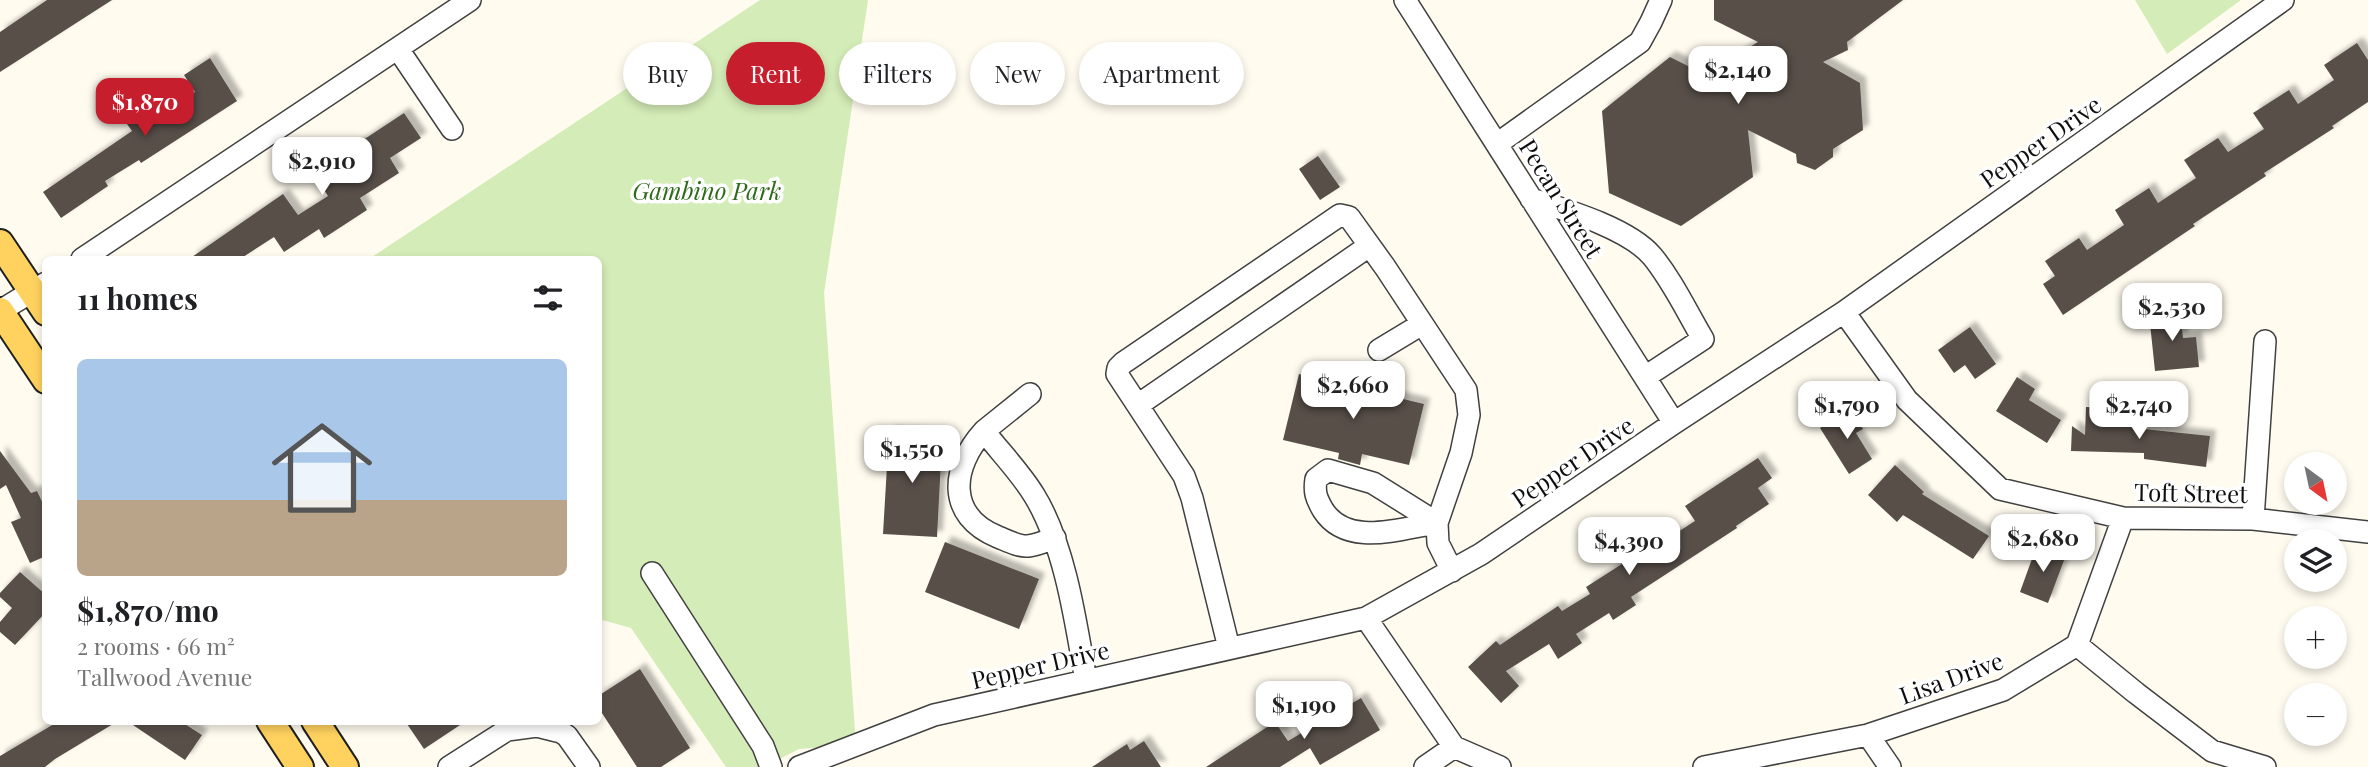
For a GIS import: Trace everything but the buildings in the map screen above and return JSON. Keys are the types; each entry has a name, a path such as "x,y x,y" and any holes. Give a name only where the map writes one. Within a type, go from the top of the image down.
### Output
{"main road":[{"path":"0,243 41,296"},
{"path":"0,311 42,374"},
{"path":"273,725 300,767"},
{"path":"318,725 345,767"}],"street":[{"path":"87,256 470,0"},
{"name":"Pecan Street","path":"1405,0 1674,423"},
{"path":"1497,144 1640,41 1661,0"},
{"name":"Pepper Drive","path":"799,767 934,715 1366,618 1482,554 1674,423 1844,312 2283,0"},
{"path":"398,49 452,129"},
{"path":"1531,199 1575,213 1628,237 1646,250 1659,265 1703,339 1645,377"},
{"path":"1229,648 1192,498 1184,476 1117,374 1118,368 1340,215 1349,217 1466,390 1469,415 1461,453 1437,523 1438,543 1451,571"},
{"path":"1138,405 1369,246"},
{"path":"0,311 41,296"},
{"name":"Toft Street","path":"1844,312 1908,400 2000,489 2123,518 2252,519 2368,532"},
{"path":"1379,350 1422,324"},
{"path":"2252,519 2265,341"},
{"path":"1030,394 973,443 963,459 958,477 964,511 975,525 1026,547 1055,538"},
{"path":"984,432 1033,492 1055,538 1086,681"},
{"path":"1328,470 1373,483 1437,523 1368,534 1354,533 1340,527 1325,513 1314,492 1316,479 1328,470"},
{"path":"2123,518 2077,645 2212,751 2264,767"},
{"path":"652,573 764,746 771,767"},
{"path":"1366,618 1454,747 1500,767"},
{"name":"Lisa Drive","path":"1703,767 1868,735 2003,690 2077,645"},
{"path":"449,767 508,730 537,726 568,736 589,767"},
{"path":"1868,735 1890,767"},
{"path":"1425,767 1454,747"}],"green space":[{"name":"Gambino Park","path":"760,0 868,0 862,42 839,42 839,105 852,105 824,293 856,745 799,749 764,767 726,767 631,628 602,620 602,256 374,256 623,91 623,105 712,105 712,42 697,42"},
{"path":"2135,0 2241,0 2167,54"}]}
